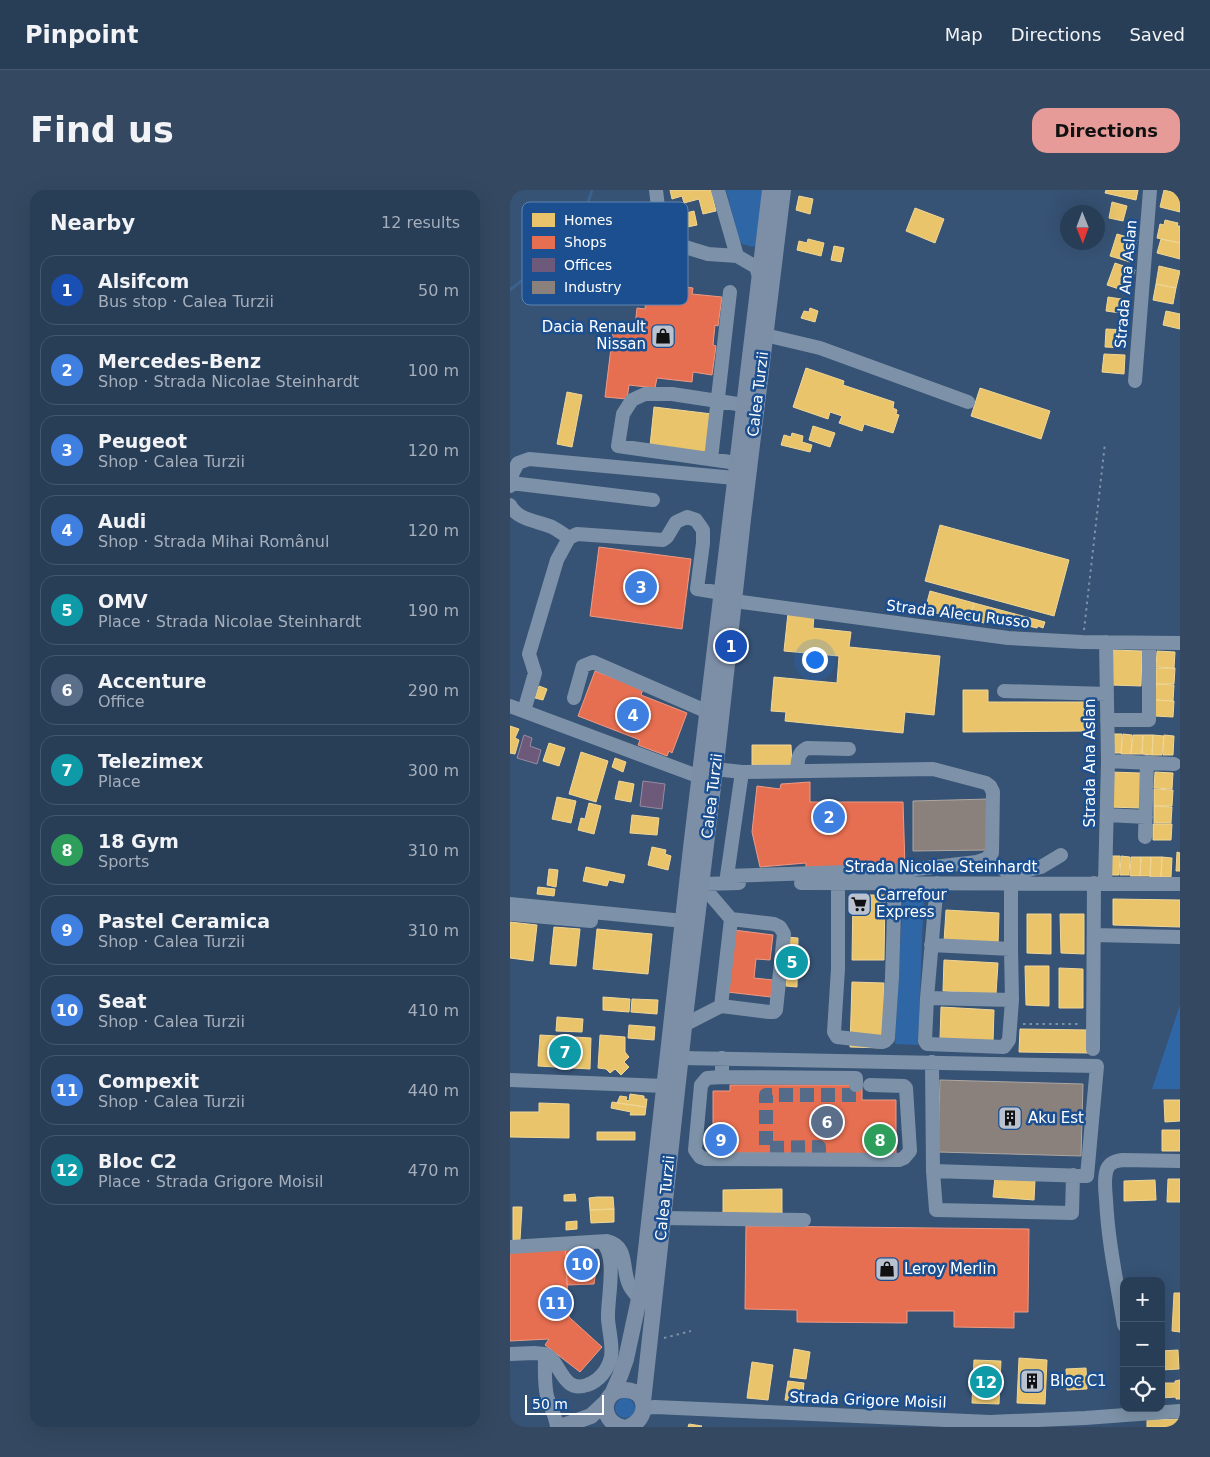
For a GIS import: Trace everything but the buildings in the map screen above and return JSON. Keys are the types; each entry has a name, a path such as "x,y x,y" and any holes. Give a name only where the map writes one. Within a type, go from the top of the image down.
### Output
{"main road":[{"name":"Calea Turzii","path":"628,1420 663,1218 715,769 736,470 770,190"},
{"name":"Calea Turzii","path":"609,1398 626,1359 640,1298 708,712 728,597 765,335 783,190"},
{"path":"591,1416 620,1390 630,1390 638,1394 628,1420"},
{"path":"609,1398 606,1414 628,1420"},
{"path":"559,1427 591,1416 628,1420"}],"street":[{"path":"718,190 737,256"},
{"name":"Strada Ana Aslan","path":"1135,381 1150,190"},
{"path":"688,248 708,254 737,256 756,267 759,276"},
{"path":"711,459 730,292"},
{"path":"765,335 820,348 968,402"},
{"path":"736,470 711,459 618,446 623,414 632,400 645,394 672,394 744,404"},
{"path":"653,500 510,485 513,472 518,463 530,459 736,470"},
{"path":"510,505 513,511 552,528 569,538 557,560 529,654 535,673 524,711"},
{"name":"Strada Alecu Russo","path":"569,538 578,534 663,540 668,537 676,522 686,517 696,520 703,530 697,589 728,597 1008,638 1082,642 1180,643"},
{"name":"Strada Ana Aslan","path":"1093,1049 1094,935 1107,815 1106,642"},
{"path":"1107,720 1149,720 1149,643"},
{"path":"574,698 583,666 593,662 708,712"},
{"path":"1004,691 1107,694"},
{"path":"510,706 700,777"},
{"path":"797,771 798,758 801,751 807,748 849,749"},
{"path":"1108,761 1174,764"},
{"path":"1145,837 1147,762"},
{"path":"715,769 742,772 933,769 986,783 993,792 992,853 986,859 977,862 908,870 727,876 742,772"},
{"path":"1107,815 1146,817"},
{"path":"1011,879 1041,867 1061,855"},
{"path":"986,859 1011,879"},
{"path":"936,883 924,1036 928,1044 1004,1047 1009,1040 1012,1000 1011,879"},
{"name":"Strada Nicolae Steinhardt","path":"701,884 936,883 1011,879 1180,884"},
{"path":"838,883 838,969 834,1032 837,1037 885,1041 888,1038 896,882"},
{"path":"684,1025 721,1006 769,1012 776,1010 784,934 780,927 774,924 731,919 701,884"},
{"path":"510,904 683,926"},
{"path":"510,914 683,926"},
{"path":"721,1006 731,919"},
{"path":"1094,935 1180,937"},
{"path":"930,945 1011,949"},
{"path":"926,998 1012,1000"},
{"path":"681,1058 1097,1066 1087,1176 933,1165 910,1152"},
{"path":"727,1058 727,1077"},
{"path":"895,1061 895,1086"},
{"path":"932,1062 933,1165 936,1210 1072,1213 1073,1175"},
{"path":"727,1077 856,1078 863,1085 904,1086 906,1088 910,1152 899,1160 819,1156 706,1159 700,1157 695,1150 701,1084 707,1078 727,1077"},
{"path":"510,1080 665,1086"},
{"path":"1123,1322 1108,1232 1106,1171 1110,1164 1123,1160 1180,1161"},
{"path":"663,1218 804,1220"},
{"path":"510,1354 545,1354 551,1358 563,1378 574,1386 588,1385 604,1374 611,1357 608,1320 611,1282 608,1249 602,1242"},
{"path":"510,1247 613,1243 619,1246 628,1283 634,1294 640,1298"},
{"path":"545,1354 548,1397 559,1427"},
{"name":"Strada Grigore Moisil","path":"628,1420 656,1407 990,1422 1085,1422 1180,1411"}],"path":[{"path":"1082,642 1105,443"},
{"path":"1010,1024 1093,1024"},
{"path":"662,1339 691,1331"}],"shaded area":[{"path":"726,190 765,190 757,245 753,247 742,244 739,239"},
{"path":"903,892 924,892 918,1045 895,1044"},
{"path":"1180,1005 1180,1089 1152,1089"},
{"path":"621,1398 629,1398 635,1404 635,1412 629,1418 621,1418 615,1412 615,1404"}],"waterway":[{"path":"588,202 592,190"},
{"path":"510,290 522,281"}],"tunnel":[{"path":"819,1154 819,1147 766,1148 766,1095 857,1095 856,1085"}],"place":[{"name":"Dacia Renault Nissan","path":"663,336"},
{"name":"Peugeot","path":"641,587"},
{"name":"Alsifcom","path":"731,646"},
{"name":"Audi","path":"633,715"},
{"name":"Mercedes-Benz","path":"829,817"},
{"name":"Carrefour Express","path":"859,904"},
{"name":"OMV","path":"792,962"},
{"name":"Telezimex","path":"565,1052"},
{"name":"Aku Est","path":"1010,1118"},
{"name":"Accenture","path":"827,1122"},
{"name":"Pastel Ceramica","path":"721,1140"},
{"name":"18 Gym","path":"880,1140"},
{"name":"Seat","path":"582,1264"},
{"name":"Leroy Merlin","path":"887,1269"},
{"name":"Compexit","path":"556,1303"},
{"name":"Bloc C1","path":"1032,1381"},
{"name":"Bloc C2","path":"986,1382"}]}
